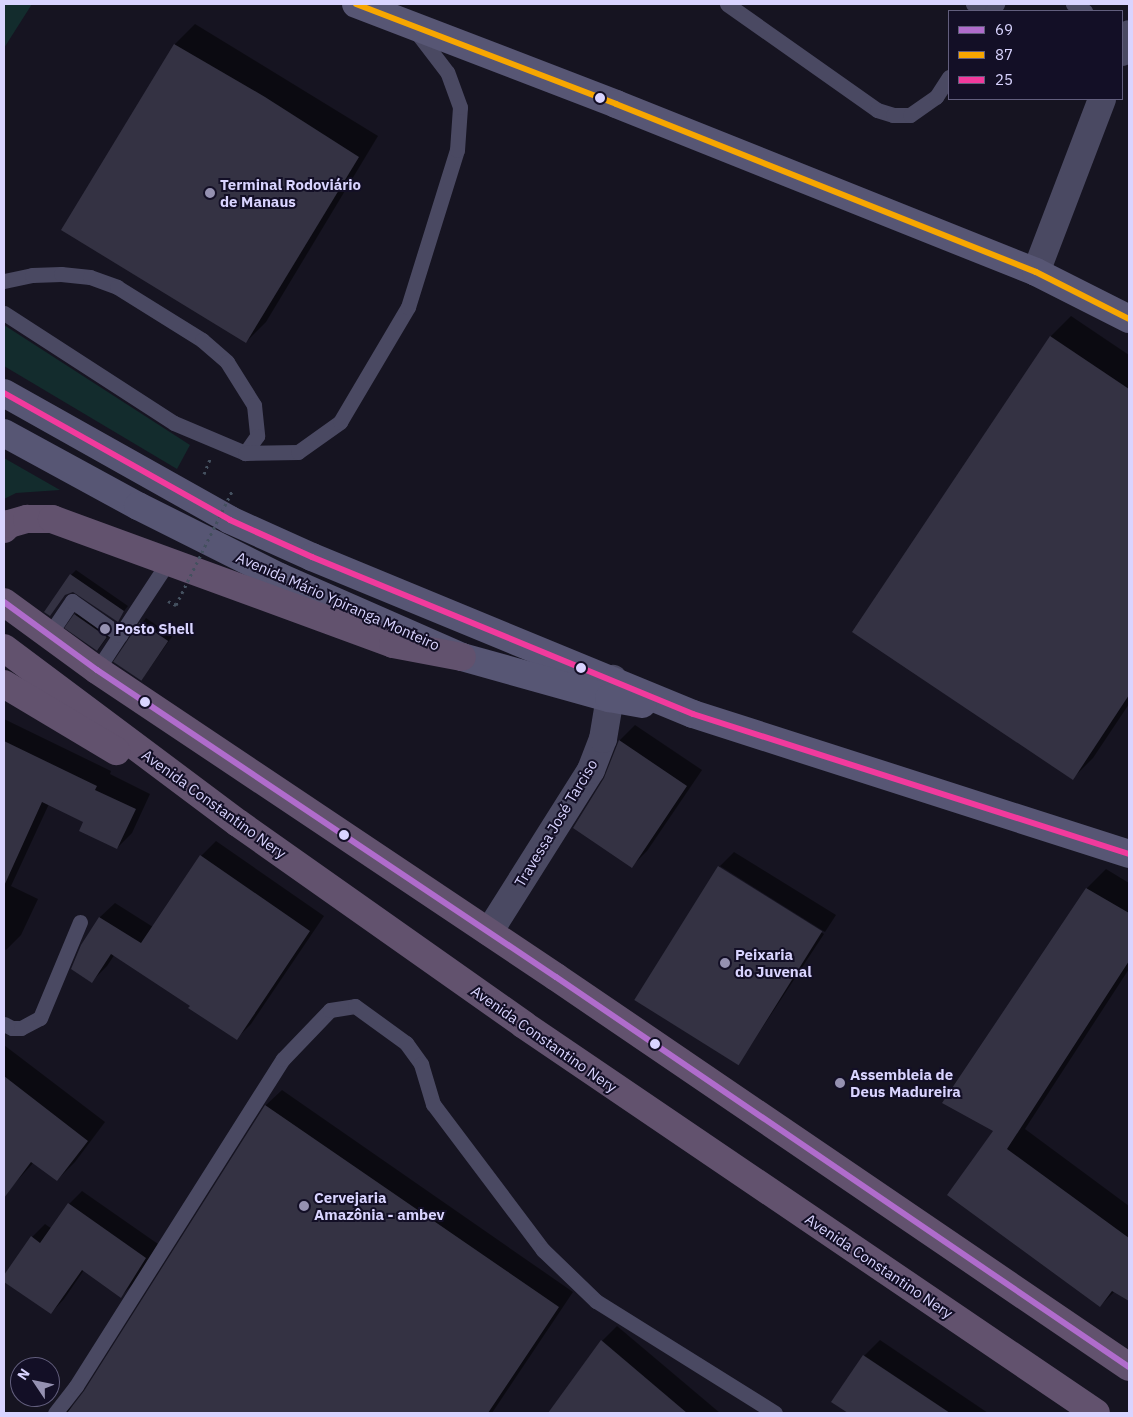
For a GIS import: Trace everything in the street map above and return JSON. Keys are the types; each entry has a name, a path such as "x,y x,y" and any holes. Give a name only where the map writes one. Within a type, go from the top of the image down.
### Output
{"highway":[{"path":"4,529 10,524 27,519 52,519 394,644 462,658"},
{"path":"4,602 98,670 489,932 1129,1367"},
{"name":"Avenida Constantino Nery","path":"4,648 238,823 524,1025 1096,1413"},
{"path":"4,684 238,823"}],"main road":[{"path":"372,7 412,26 616,104 1036,272 1129,319"},
{"name":"Avenida Mário Ypiranga Monteiro","path":"4,393 230,520 611,689"},
{"name":"Avenida Mário Ypiranga Monteiro","path":"4,433 138,506 280,578 462,658 611,689 1129,854"}],"street":[{"path":"1036,272 1102,100"},
{"name":"Travessa José Tarciso","path":"489,932 590,770 604,739 611,689"}],"lane":[{"path":"727,4 878,110 893,115 910,115 936,97 948,79"},
{"path":"4,313 174,422 245,454 298,452 340,422 408,307 457,150 460,108 447,72 412,26"},
{"path":"4,281 32,275 61,274 90,277 117,287 202,340 227,362 254,405 257,436 245,454"},
{"path":"98,670 168,562"},
{"path":"49,634 72,601 120,635"},
{"path":"4,1024 12,1028 21,1028 40,1018 80,922"},
{"path":"56,1413 76,1386 283,1059 330,1010 355,1006 406,1043 421,1064 433,1104 550,1257 596,1301 775,1413"}],"path":[{"path":"192,499 218,442"},
{"path":"176,605 233,489"}],"green space":[{"path":"4,4 32,4 4,48"},
{"path":"4,325 190,445 177,469 4,366"},
{"path":"4,458 60,490 16,493 4,499"}],"building":[{"name":"Terminal Rodoviário de Manaus","path":"174,44 265,97 359,157 246,343 61,230"},
{"path":"1050,336 1129,389 1129,695 1073,780 852,632"},
{"path":"70,574 124,611 118,622 73,592 65,595 50,616 44,612"},
{"path":"74,614 107,637 97,651 64,628"},
{"path":"140,622 168,641 141,681 113,662"},
{"path":"619,740 687,786 632,868 573,828 604,778"},
{"path":"4,741 97,786 95,790 136,809 117,849 79,831 83,822 42,802 4,886"},
{"path":"200,855 310,931 237,1040 188,1008 190,1006 111,954 92,983 71,969 81,945 99,917 141,943"},
{"name":"Peixaria do Juvenal","path":"718,866 822,931 739,1065 634,1000"},
{"path":"1086,888 1129,913 1129,961 1007,1149 1129,1238 1129,1301 1112,1291 1100,1307 947,1195 993,1131 942,1103"},
{"path":"4,1076 88,1141 57,1181 31,1162 4,1198"},
{"name":"Cervejaria Amazônia - ambev","path":"265,1105 559,1307 488,1413 67,1413 84,1391"},
{"path":"68,1203 146,1258 121,1298 82,1270 51,1314 4,1282 4,1275 31,1236 40,1243"},
{"path":"601,1340 687,1413 548,1413"},
{"path":"863,1355 950,1413 848,1413 831,1402"}],"transit line":[{"name":"87","path":"356,4 616,104 1036,272 1129,319"},
{"name":"25","path":"4,393 230,520 312,557 693,714 1129,854"},
{"name":"69","path":"4,602 97,670 556,977 1129,1367"}],"place":[{"name":"Terminal Rodoviário de Manaus","path":"210,193"},
{"name":"Posto Shell","path":"105,629"},
{"name":"Peixaria do Juvenal","path":"725,963"},
{"name":"Assembleia de Deus Madureira","path":"840,1083"},
{"name":"Cervejaria Amazônia - ambev","path":"304,1206"}]}
